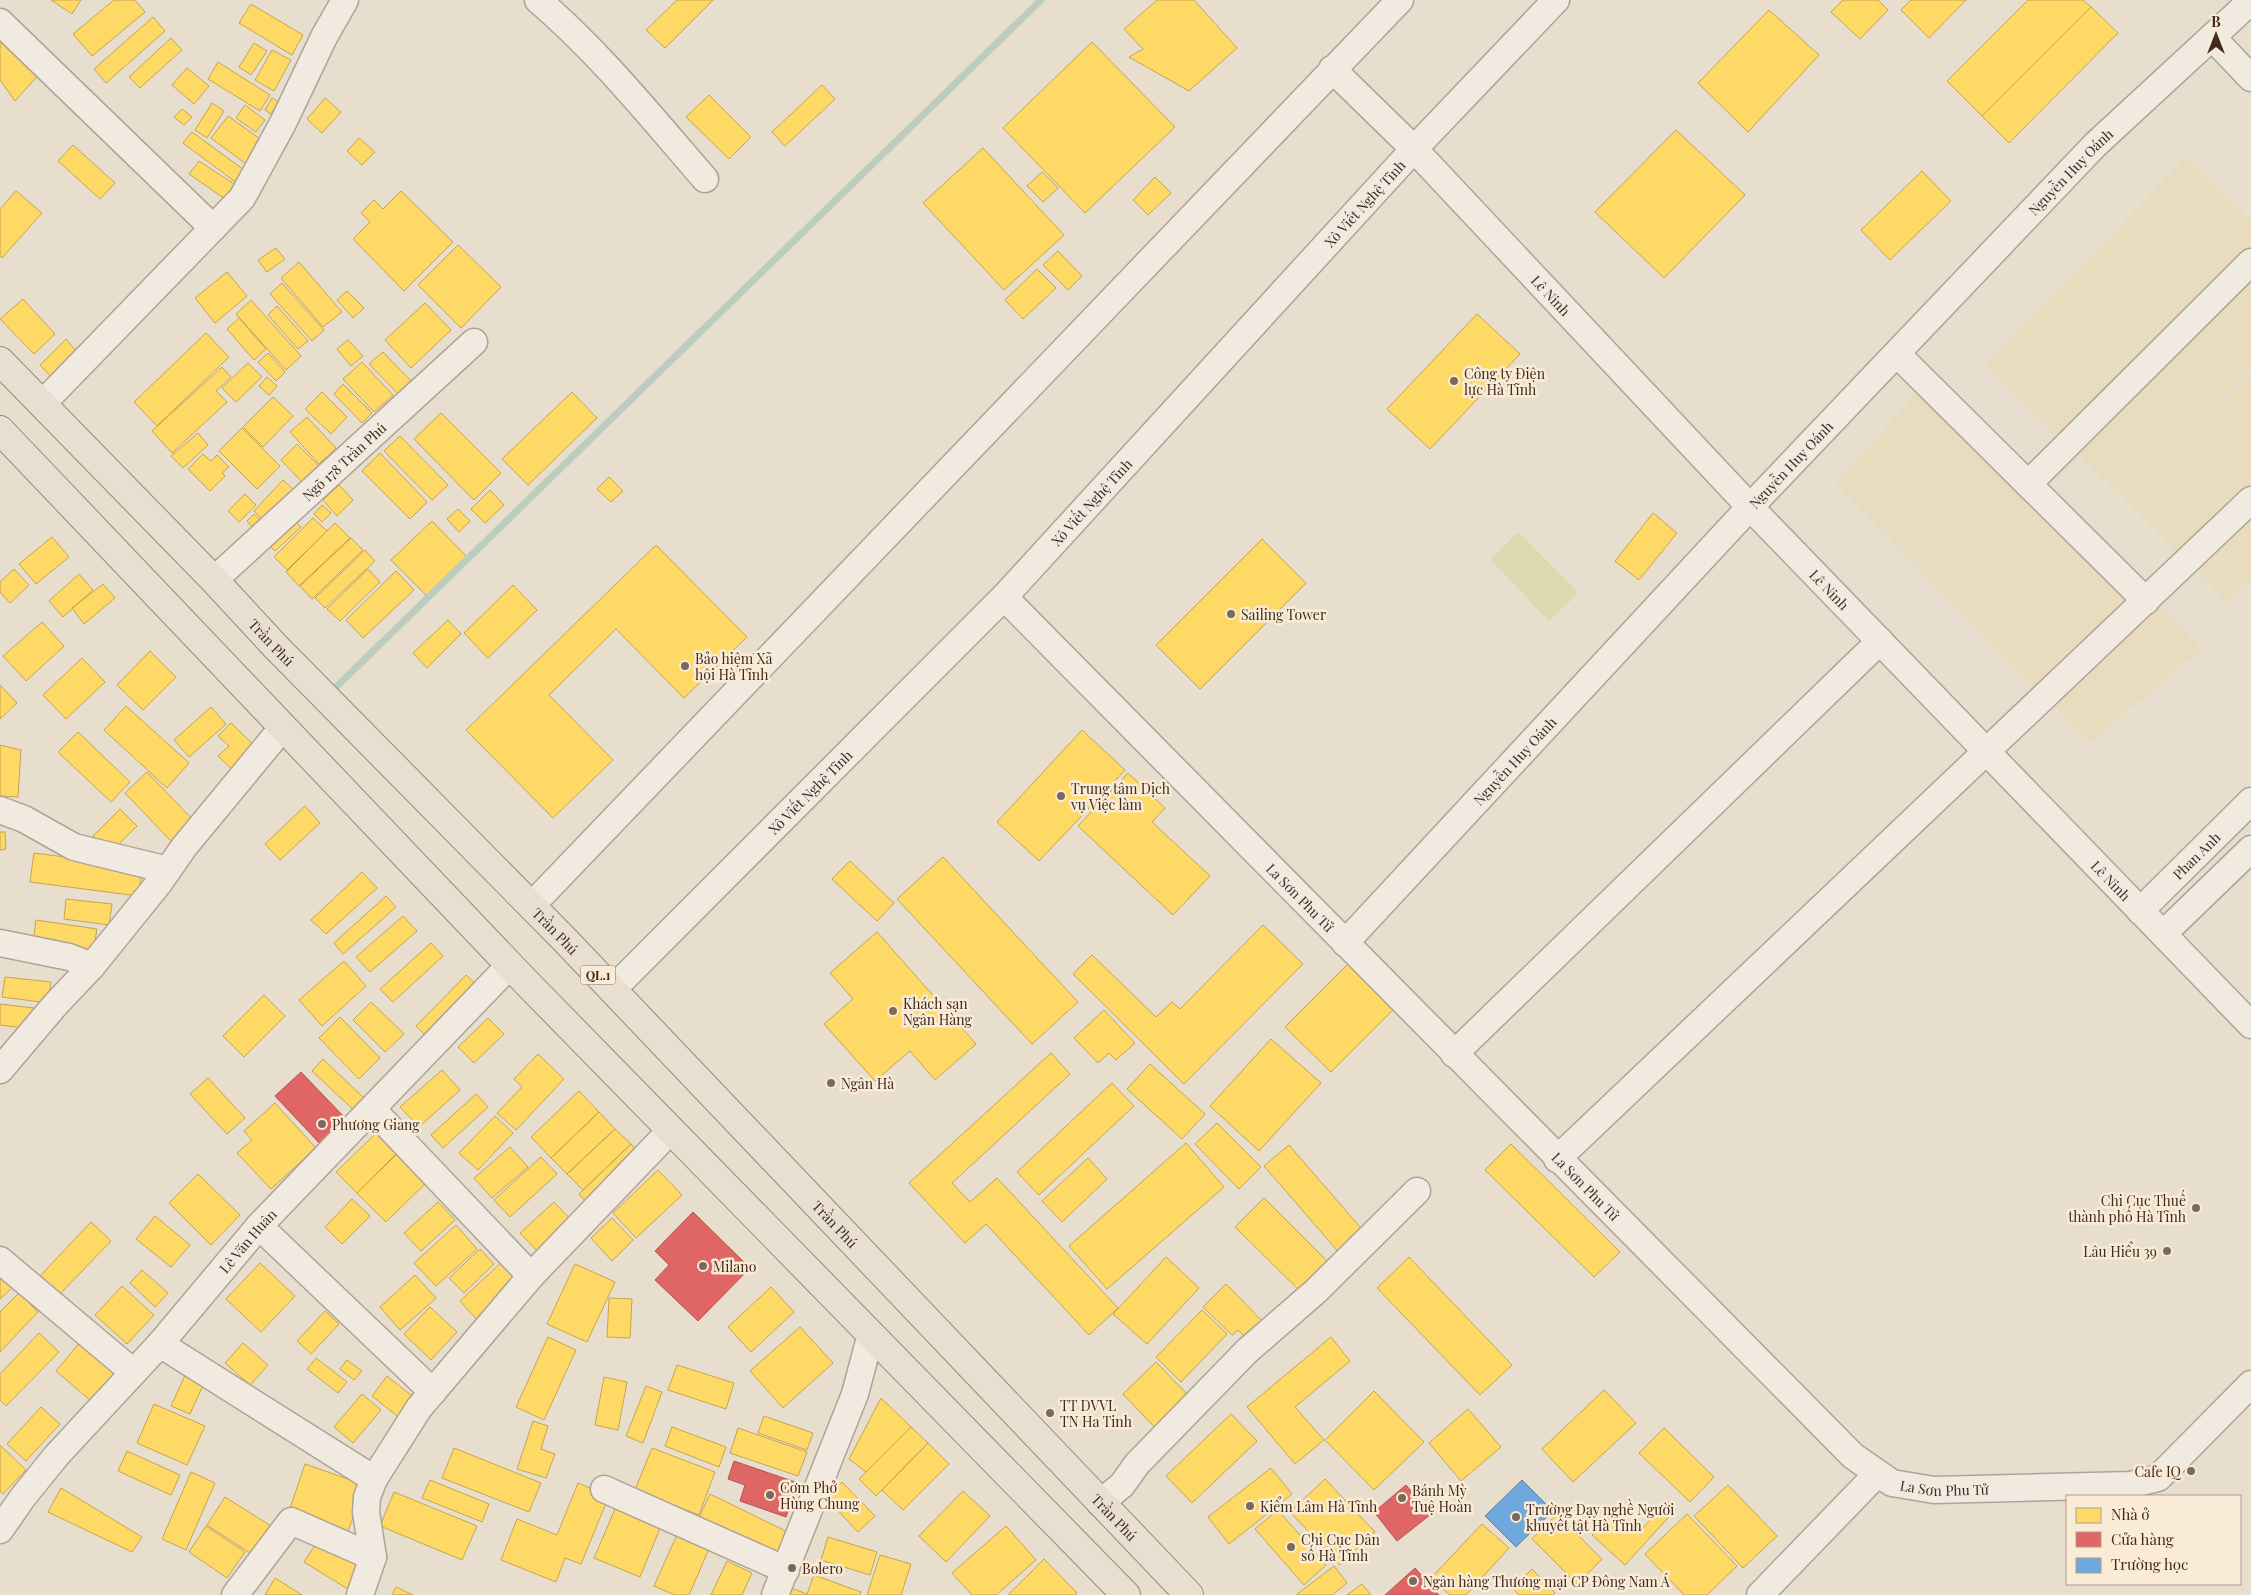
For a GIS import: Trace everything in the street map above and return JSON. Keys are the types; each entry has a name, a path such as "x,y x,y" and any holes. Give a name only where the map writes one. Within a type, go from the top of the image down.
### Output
{"main road":[{"name":"Trần Phú","path":"0,361 214,580 281,653 612,990 1189,1595"},
{"path":"0,430 510,965 1126,1595"}],"street":[{"path":"42,404 242,198 283,123 324,37 345,0"},
{"path":"538,0 557,16 604,64 705,179"},
{"path":"531,906 1400,0"},
{"name":"Xô Viết Nghệ Tĩnh","path":"612,990 1004,597 1414,148 1556,0"},
{"name":"Nguyễn Huy Oánh","path":"1345,943 1750,507 2095,145 2251,0"},
{"path":"0,22 213,228"},
{"path":"2212,37 2251,78"},
{"name":"Lê Ninh","path":"1332,70 1414,148 1750,507 2251,1026"},
{"path":"2028,484 2251,262"},
{"name":"Ngõ 178 Trần Phú","path":"214,580 474,342"},
{"path":"1897,354 2146,601"},
{"path":"1558,1159 2251,500"},
{"name":"La Sơn Phu Tử","path":"1004,597 1853,1456 1877,1474 1892,1483 1934,1490 2130,1485 2158,1478 2251,1384"},
{"path":"1454,1054 1880,641"},
{"path":"0,1070 56,1004 92,966 283,726"},
{"name":"Phan Anh","path":"2140,911 2251,801"},
{"path":"0,810 24,819 74,848 168,870"},
{"path":"2163,934 2251,849"},
{"path":"0,943 69,957 92,966"},
{"name":"Lê Văn Huân","path":"0,1530 23,1497 57,1455 160,1344 259,1226 510,965"},
{"path":"372,1109 531,1276"},
{"path":"360,1595 373,1557 366,1512 367,1497 374,1479 419,1408 531,1276 671,1130"},
{"path":"1100,1503 1122,1485 1137,1464 1247,1351 1316,1291 1417,1191"},
{"path":"259,1226 433,1392"},
{"path":"0,1260 133,1372"},
{"path":"775,1595 855,1394 871,1334"},
{"path":"160,1344 374,1479"},
{"path":"1760,1595 1877,1474"},
{"path":"604,1489 786,1570"},
{"path":"235,1595 291,1521 373,1557"}],"shaded area":[{"path":"2186,157 2251,219 2251,367 2146,475 2251,373 2251,579 2227,603 2123,498 1985,365"},
{"path":"1933,375 2202,649 2089,743 1835,483"},
{"path":"1518,532 1578,593 1549,621 1490,559"}],"building: Nhà ở":[{"path":"51,0 81,0 72,14"},
{"path":"114,0 135,0 145,12 92,56 73,34"},
{"path":"677,0 713,0 665,48 646,30"},
{"path":"1157,0 1194,0 1237,48 1189,91 1129,57 1143,49 1124,29"},
{"path":"1843,0 1878,0 1888,10 1860,39 1831,12"},
{"path":"1911,0 1966,0 1929,38 1901,10"},
{"path":"2028,0 2083,0 2091,7 1982,116 1947,81"},
{"path":"251,4 303,35 292,55 239,23"},
{"path":"2091,7 2118,33 2009,143 1982,116"},
{"path":"1769,10 1819,55 1748,132 1698,83"},
{"path":"153,17 165,31 106,83 94,69"},
{"path":"0,37 44,69 15,101 0,80"},
{"path":"171,38 182,50 140,88 129,77"},
{"path":"1092,42 1175,127 1085,213 1003,128"},
{"path":"254,43 267,51 251,75 239,67"},
{"path":"272,50 291,60 274,91 255,80"},
{"path":"218,62 270,95 260,111 208,79"},
{"path":"187,68 209,86 194,104 172,85"},
{"path":"822,85 835,99 785,146 772,132"},
{"path":"709,95 751,137 729,159 686,117"},
{"path":"272,98 278,102 271,114 265,110"},
{"path":"325,98 341,112 322,133 307,119"},
{"path":"212,103 224,111 207,138 195,130"},
{"path":"245,105 265,120 256,132 236,118"},
{"path":"182,109 192,117 184,125 174,117"},
{"path":"228,116 263,141 246,164 211,138"},
{"path":"1676,130 1745,195 1664,278 1595,212"},
{"path":"192,132 247,172 238,184 183,143"},
{"path":"359,138 375,152 362,165 347,151"},
{"path":"73,145 115,183 100,199 58,161"},
{"path":"983,148 1064,235 1004,290 923,203"},
{"path":"199,161 237,186 228,201 189,174"},
{"path":"1922,171 1951,201 1890,260 1861,230"},
{"path":"1042,172 1058,188 1043,202 1027,186"},
{"path":"1155,177 1171,193 1148,215 1133,200"},
{"path":"16,191 42,213 2,258 0,256 0,209"},
{"path":"401,191 453,242 404,291 353,239 370,222 361,213 374,200 383,209"},
{"path":"458,245 501,287 461,328 418,285"},
{"path":"276,248 285,259 267,272 258,260"},
{"path":"1058,251 1082,276 1068,290 1043,265"},
{"path":"299,262 342,312 323,327 281,278"},
{"path":"1037,269 1056,288 1023,319 1005,300"},
{"path":"227,272 247,296 215,323 195,298"},
{"path":"282,283 324,330 312,341 270,294"},
{"path":"347,291 364,308 353,318 337,300"},
{"path":"23,299 55,334 34,354 0,319"},
{"path":"251,300 301,356 286,370 236,314"},
{"path":"425,303 451,330 411,368 385,340"},
{"path":"277,306 308,341 298,349 268,315"},
{"name":"Công ty Điện lực Hà Tĩnh","path":"1477,314 1520,354 1430,449 1387,409"},
{"path":"239,318 266,349 254,360 227,329"},
{"path":"206,333 229,357 157,426 134,402"},
{"path":"66,339 76,351 56,382 40,365"},
{"path":"348,340 363,356 351,366 337,349"},
{"path":"383,352 415,385 402,398 369,364"},
{"path":"268,353 285,372 276,381 258,362"},
{"path":"362,362 393,395 374,412 343,379"},
{"path":"248,363 262,377 236,402 222,388"},
{"path":"222,367 231,377 216,391 227,402 172,453 152,431"},
{"path":"267,377 277,386 269,395 259,386"},
{"path":"343,384 372,413 362,423 334,394"},
{"path":"322,392 347,417 331,434 305,409"},
{"path":"572,392 597,418 528,485 502,459"},
{"path":"273,397 293,416 263,447 243,427"},
{"path":"441,413 501,473 474,500 414,439"},
{"path":"307,417 336,448 319,464 290,432"},
{"path":"242,428 280,466 257,489 219,451"},
{"path":"198,433 208,445 183,468 171,456"},
{"path":"400,436 448,485 432,500 384,451"},
{"path":"297,444 322,469 305,485 281,460"},
{"path":"380,453 427,502 410,519 362,471"},
{"path":"203,454 211,461 217,455 229,467 222,473 225,476 210,491 188,469"},
{"path":"609,477 623,491 611,502 597,489"},
{"path":"283,480 297,493 267,524 254,511"},
{"path":"339,485 353,500 337,516 323,500"},
{"path":"490,490 504,505 485,523 471,509"},
{"path":"245,494 256,505 239,522 228,511"},
{"path":"322,505 331,513 322,522 314,514"},
{"path":"458,509 470,521 459,532 447,519"},
{"path":"1653,513 1677,533 1639,580 1615,561"},
{"path":"254,514 264,524 256,531 247,521"},
{"path":"313,518 327,531 287,570 274,557"},
{"path":"294,520 301,527 275,551 268,544"},
{"path":"432,521 467,557 427,596 391,560"},
{"path":"335,523 350,538 299,586 286,572"},
{"path":"52,537 69,557 36,584 19,564"},
{"path":"351,538 363,550 312,599 300,586"},
{"name":"Sailing Tower","path":"1262,539 1306,583 1200,689 1156,645"},
{"name":"Bảo hiệm Xã hội Hà Tĩnh","path":"656,545 747,637 684,698 616,629 549,695 613,760 553,818 466,730"},
{"path":"365,550 375,561 325,608 315,598"},
{"path":"14,569 29,585 10,603 0,592 0,582"},
{"path":"368,569 380,582 340,621 327,609"},
{"path":"396,571 414,590 363,638 346,620"},
{"path":"79,574 93,590 63,617 49,601"},
{"path":"103,584 115,598 84,624 72,608"},
{"path":"513,585 537,610 488,658 464,633"},
{"path":"448,620 461,634 427,668 413,653"},
{"path":"42,622 64,646 26,681 3,656"},
{"path":"150,651 176,677 143,710 117,685"},
{"path":"82,658 105,682 66,719 43,695"},
{"path":"0,685 17,703 0,719"},
{"path":"126,706 189,763 167,788 104,730"},
{"path":"211,707 226,724 189,757 174,740"},
{"path":"231,723 260,751 237,774 218,756 229,746 218,736"},
{"name":"Trung tâm Dịch vụ Việc làm","path":"1082,730 1125,770 1039,861 997,822"},
{"path":"78,732 130,782 111,802 58,752"},
{"path":"0,745 21,750 18,797 0,796"},
{"path":"147,772 193,820 171,841 125,793"},
{"path":"1128,773 1165,808 1152,822 1210,876 1173,915 1078,826"},
{"path":"305,806 320,823 280,860 265,844"},
{"path":"120,809 137,826 110,853 93,836"},
{"path":"0,832 5,832 6,849 0,850"},
{"path":"34,853 143,867 138,896 30,882"},
{"path":"943,857 1078,1002 1032,1044 897,899"},
{"path":"850,861 894,903 877,921 832,879"},
{"path":"362,872 377,888 326,934 311,920"},
{"path":"386,896 396,907 343,954 334,943"},
{"path":"66,899 112,904 109,925 64,919"},
{"path":"403,916 417,931 370,972 356,957"},
{"path":"36,920 97,929 93,953 33,944"},
{"path":"1263,925 1303,964 1184,1084 1073,974 1092,955 1156,1017 1172,1002 1180,1009"},
{"name":"Khách sạn Ngân Hàng","path":"877,932 976,1044 935,1080 910,1051 875,1081 824,1024 853,999 830,973"},
{"path":"431,943 443,956 393,1002 380,989"},
{"path":"344,961 366,986 322,1026 299,1000"},
{"path":"1349,963 1395,1008 1331,1072 1285,1027"},
{"path":"466,975 483,991 432,1042 416,1026"},
{"path":"5,977 51,982 48,1003 2,997"},
{"path":"264,995 285,1016 244,1057 223,1036"},
{"path":"371,1002 404,1034 385,1052 353,1020"},
{"path":"0,1004 34,1008 31,1029 0,1025"},
{"path":"1104,1010 1135,1043 1116,1060 1109,1053 1098,1063 1074,1038"},
{"path":"340,1017 380,1058 359,1079 319,1038"},
{"path":"488,1018 504,1034 474,1063 458,1047"},
{"path":"1271,1039 1321,1083 1259,1151 1210,1106"},
{"path":"1051,1053 1070,1074 952,1183 970,1202 997,1178 1118,1308 1089,1335 986,1224 965,1243 909,1183"},
{"path":"538,1054 564,1079 516,1130 497,1113 522,1087 514,1079"},
{"path":"323,1059 369,1103 358,1114 312,1071"},
{"path":"1150,1064 1205,1114 1182,1139 1127,1089"},
{"path":"442,1070 460,1090 419,1127 400,1107"},
{"path":"208,1078 245,1118 227,1134 190,1094"},
{"path":"1112,1083 1134,1106 1039,1195 1017,1172"},
{"path":"579,1091 599,1112 551,1158 531,1137"},
{"path":"476,1094 488,1107 443,1148 431,1135"},
{"path":"275,1103 316,1148 271,1189 237,1153 252,1140 244,1131"},
{"path":"599,1112 615,1129 567,1174 551,1158"},
{"path":"495,1116 513,1133 478,1170 459,1153"},
{"path":"1217,1123 1261,1167 1239,1189 1195,1144"},
{"path":"615,1129 631,1144 583,1190 567,1174"},
{"path":"377,1132 397,1153 357,1193 336,1172"},
{"path":"1186,1143 1224,1187 1107,1289 1069,1246"},
{"path":"631,1144 643,1157 591,1207 579,1194"},
{"path":"1511,1144 1620,1252 1594,1277 1485,1170"},
{"path":"1289,1145 1366,1234 1342,1256 1264,1166"},
{"path":"510,1147 528,1167 492,1198 474,1178"},
{"path":"401,1150 430,1179 386,1222 357,1193"},
{"path":"541,1157 557,1174 510,1217 494,1200"},
{"path":"1088,1158 1107,1179 1062,1222 1042,1201"},
{"path":"658,1170 682,1195 636,1238 613,1213"},
{"path":"198,1174 240,1215 211,1245 169,1203"},
{"path":"1264,1198 1332,1266 1303,1294 1235,1227"},
{"path":"352,1199 370,1216 342,1244 325,1227"},
{"path":"438,1202 455,1220 421,1251 404,1233"},
{"path":"554,1202 575,1224 541,1255 520,1233"},
{"path":"155,1216 190,1245 171,1267 136,1239"},
{"path":"612,1218 633,1240 612,1261 591,1238"},
{"path":"91,1222 111,1241 58,1296 39,1277"},
{"path":"456,1225 477,1249 436,1286 414,1263"},
{"path":"480,1249 494,1264 464,1293 449,1278"},
{"path":"1166,1257 1199,1288 1147,1344 1113,1314"},
{"path":"1409,1257 1512,1365 1480,1395 1377,1288"},
{"path":"504,1260 523,1280 479,1322 460,1301"},
{"path":"260,1263 295,1296 261,1332 226,1299"},
{"path":"575,1264 615,1282 587,1342 547,1324"},
{"path":"142,1270 168,1293 155,1307 130,1283"},
{"path":"0,1275 13,1287 0,1299"},
{"path":"415,1275 436,1298 400,1330 380,1307"},
{"path":"1226,1284 1268,1327 1251,1343 1238,1330 1232,1335 1203,1307"},
{"path":"122,1286 154,1315 127,1344 95,1315"},
{"path":"771,1287 794,1312 751,1352 728,1327"},
{"path":"19,1293 38,1312 0,1352 0,1312"},
{"path":"609,1298 632,1299 630,1338 607,1337"},
{"path":"430,1307 457,1332 431,1360 404,1334"},
{"path":"1202,1310 1227,1334 1181,1382 1156,1357"},
{"path":"325,1311 339,1324 311,1354 297,1341"},
{"path":"800,1327 833,1363 783,1408 750,1371"},
{"path":"39,1333 59,1352 6,1406 0,1400 0,1374"},
{"path":"548,1337 576,1350 544,1420 516,1407"},
{"path":"1331,1337 1350,1361 1295,1407 1324,1440 1295,1464 1247,1407"},
{"path":"80,1342 116,1373 91,1401 56,1371"},
{"path":"243,1343 268,1365 250,1385 225,1363"},
{"path":"316,1358 347,1382 338,1393 307,1369"},
{"path":"347,1360 362,1371 354,1380 340,1369"},
{"path":"1156,1362 1187,1394 1173,1407 1182,1417 1162,1435 1123,1394"},
{"path":"677,1365 734,1383 726,1409 668,1390"},
{"path":"187,1371 206,1379 190,1414 171,1406"},
{"path":"387,1376 417,1400 401,1419 372,1396"},
{"path":"604,1377 627,1382 618,1430 595,1425"},
{"path":"646,1386 662,1392 643,1443 626,1436"},
{"path":"1604,1390 1636,1423 1573,1482 1542,1449"},
{"path":"1374,1391 1424,1442 1374,1490 1325,1440"},
{"path":"362,1394 381,1410 353,1443 334,1427"},
{"path":"881,1398 911,1427 866,1472 849,1459"},
{"path":"154,1404 205,1426 187,1465 137,1443"},
{"path":"41,1407 60,1424 26,1461 7,1444"},
{"path":"1468,1409 1501,1447 1461,1481 1429,1443"},
{"path":"1231,1414 1257,1441 1192,1503 1166,1476"},
{"path":"764,1416 813,1433 807,1450 758,1433"},
{"path":"533,1421 548,1426 541,1449 555,1454 546,1478 517,1469"},
{"path":"672,1427 726,1447 719,1467 665,1446"},
{"path":"911,1427 928,1443 876,1496 859,1479"},
{"path":"738,1428 807,1452 798,1476 730,1453"},
{"path":"1664,1428 1714,1477 1690,1502 1639,1453"},
{"path":"928,1443 949,1464 903,1510 882,1490"},
{"path":"0,1445 26,1470 3,1494 0,1491"},
{"path":"454,1448 541,1483 529,1512 442,1478"},
{"path":"652,1448 715,1472 699,1515 635,1490"},
{"path":"127,1451 180,1475 171,1495 118,1471"},
{"path":"305,1464 365,1485 347,1534 288,1514"},
{"name":"Kiểm Lâm Hà Tĩnh","path":"1271,1468 1292,1494 1229,1544 1208,1517"},
{"path":"191,1472 215,1483 186,1550 162,1539"},
{"path":"1325,1479 1375,1532 1340,1565 1290,1512"},
{"path":"430,1480 489,1504 482,1522 422,1498"},
{"path":"842,1482 875,1516 858,1532 826,1498"},
{"path":"578,1483 609,1496 581,1564 565,1558 556,1582 501,1560 517,1519 557,1535"},
{"path":"1728,1485 1777,1536 1743,1568 1694,1516"},
{"path":"61,1488 142,1537 132,1552 48,1512"},
{"path":"963,1491 990,1516 946,1562 919,1536"},
{"path":"394,1492 477,1526 462,1560 380,1526"},
{"path":"710,1494 794,1535 781,1562 697,1522"},
{"path":"225,1497 271,1526 253,1555 207,1525"},
{"path":"1667,1501 1676,1509 1625,1565 1592,1535 1616,1509 1640,1531"},
{"path":"618,1502 663,1521 640,1577 594,1558"},
{"name":"Chi Cục Dân số Hà Tĩnh","path":"1278,1510 1326,1565 1304,1585 1255,1529"},
{"path":"1557,1514 1602,1559 1577,1584 1532,1539"},
{"path":"1687,1514 1737,1566 1707,1595 1684,1595 1645,1554"},
{"path":"1482,1524 1509,1548 1466,1595 1450,1595 1431,1578"},
{"path":"206,1526 245,1552 227,1578 189,1552"},
{"path":"1006,1526 1036,1560 996,1595 972,1595 952,1573"},
{"path":"680,1528 712,1542 689,1595 675,1595 654,1586"},
{"path":"828,1537 877,1552 870,1575 821,1560"},
{"path":"319,1539 366,1568 351,1591 304,1562"},
{"path":"880,1555 911,1564 901,1595 867,1595"},
{"path":"1044,1559 1077,1593 1075,1595 1008,1595"},
{"path":"727,1561 752,1573 742,1595 711,1595"},
{"path":"1334,1566 1347,1583 1332,1595 1296,1595"},
{"path":"1532,1569 1555,1593 1553,1595 1519,1595 1513,1588"},
{"path":"814,1575 861,1592 860,1595 785,1595 788,1587 807,1594"},
{"path":"275,1578 302,1595 265,1595"},
{"path":"1362,1584 1371,1595 1347,1595"},
{"path":"396,1587 413,1595 392,1595"}],"building: Cửa hàng":[{"path":"301,1072 348,1121 322,1146 275,1096"},
{"path":"693,1212 750,1268 698,1321 655,1280 669,1265 655,1251"},
{"path":"734,1461 798,1483 786,1517 740,1501 745,1485 728,1479"},
{"path":"1406,1485 1430,1515 1397,1541 1374,1512"},
{"name":"Ngân hàng Thương mại CP Đông Nam Á","path":"1415,1568 1439,1595 1385,1595"}],"building: Trường học":[{"path":"1522,1480 1553,1511 1516,1547 1485,1516"}],"waterway":[{"path":"330,693 1041,0"}],"place":[{"name":"Công ty Điện lực Hà Tĩnh","path":"1454,381"},
{"name":"Sailing Tower","path":"1231,614"},
{"name":"Bảo hiệm Xã hội Hà Tĩnh","path":"685,666"},
{"name":"Trung tâm Dịch vụ Việc làm","path":"1061,796"},
{"name":"Khách sạn Ngân Hàng","path":"893,1011"},
{"name":"Ngân Hà","path":"831,1083"},
{"name":"Phương Giang","path":"322,1124"},
{"name":"Chi Cục Thuế thành phố Hà Tĩnh","path":"2196,1208"},
{"name":"Lâu Hiểu 39","path":"2167,1251"},
{"name":"Milano","path":"703,1266"},
{"name":"TT DVVL TN Ha Tinh","path":"1050,1413"},
{"name":"Cafe IQ","path":"2191,1471"},
{"name":"Cơm Phở Hùng Chung","path":"770,1495"},
{"name":"Bánh Mỳ Tuệ Hoàn","path":"1402,1498"},
{"name":"Kiểm Lâm Hà Tĩnh","path":"1250,1506"},
{"name":"Trường Dạy nghề Người khuyết tật Hà Tĩnh","path":"1516,1517"},
{"name":"Chi Cục Dân số Hà Tĩnh","path":"1291,1547"},
{"name":"Bolero","path":"792,1568"},
{"name":"Ngân hàng Thương mại CP Đông Nam Á","path":"1413,1581"}]}
